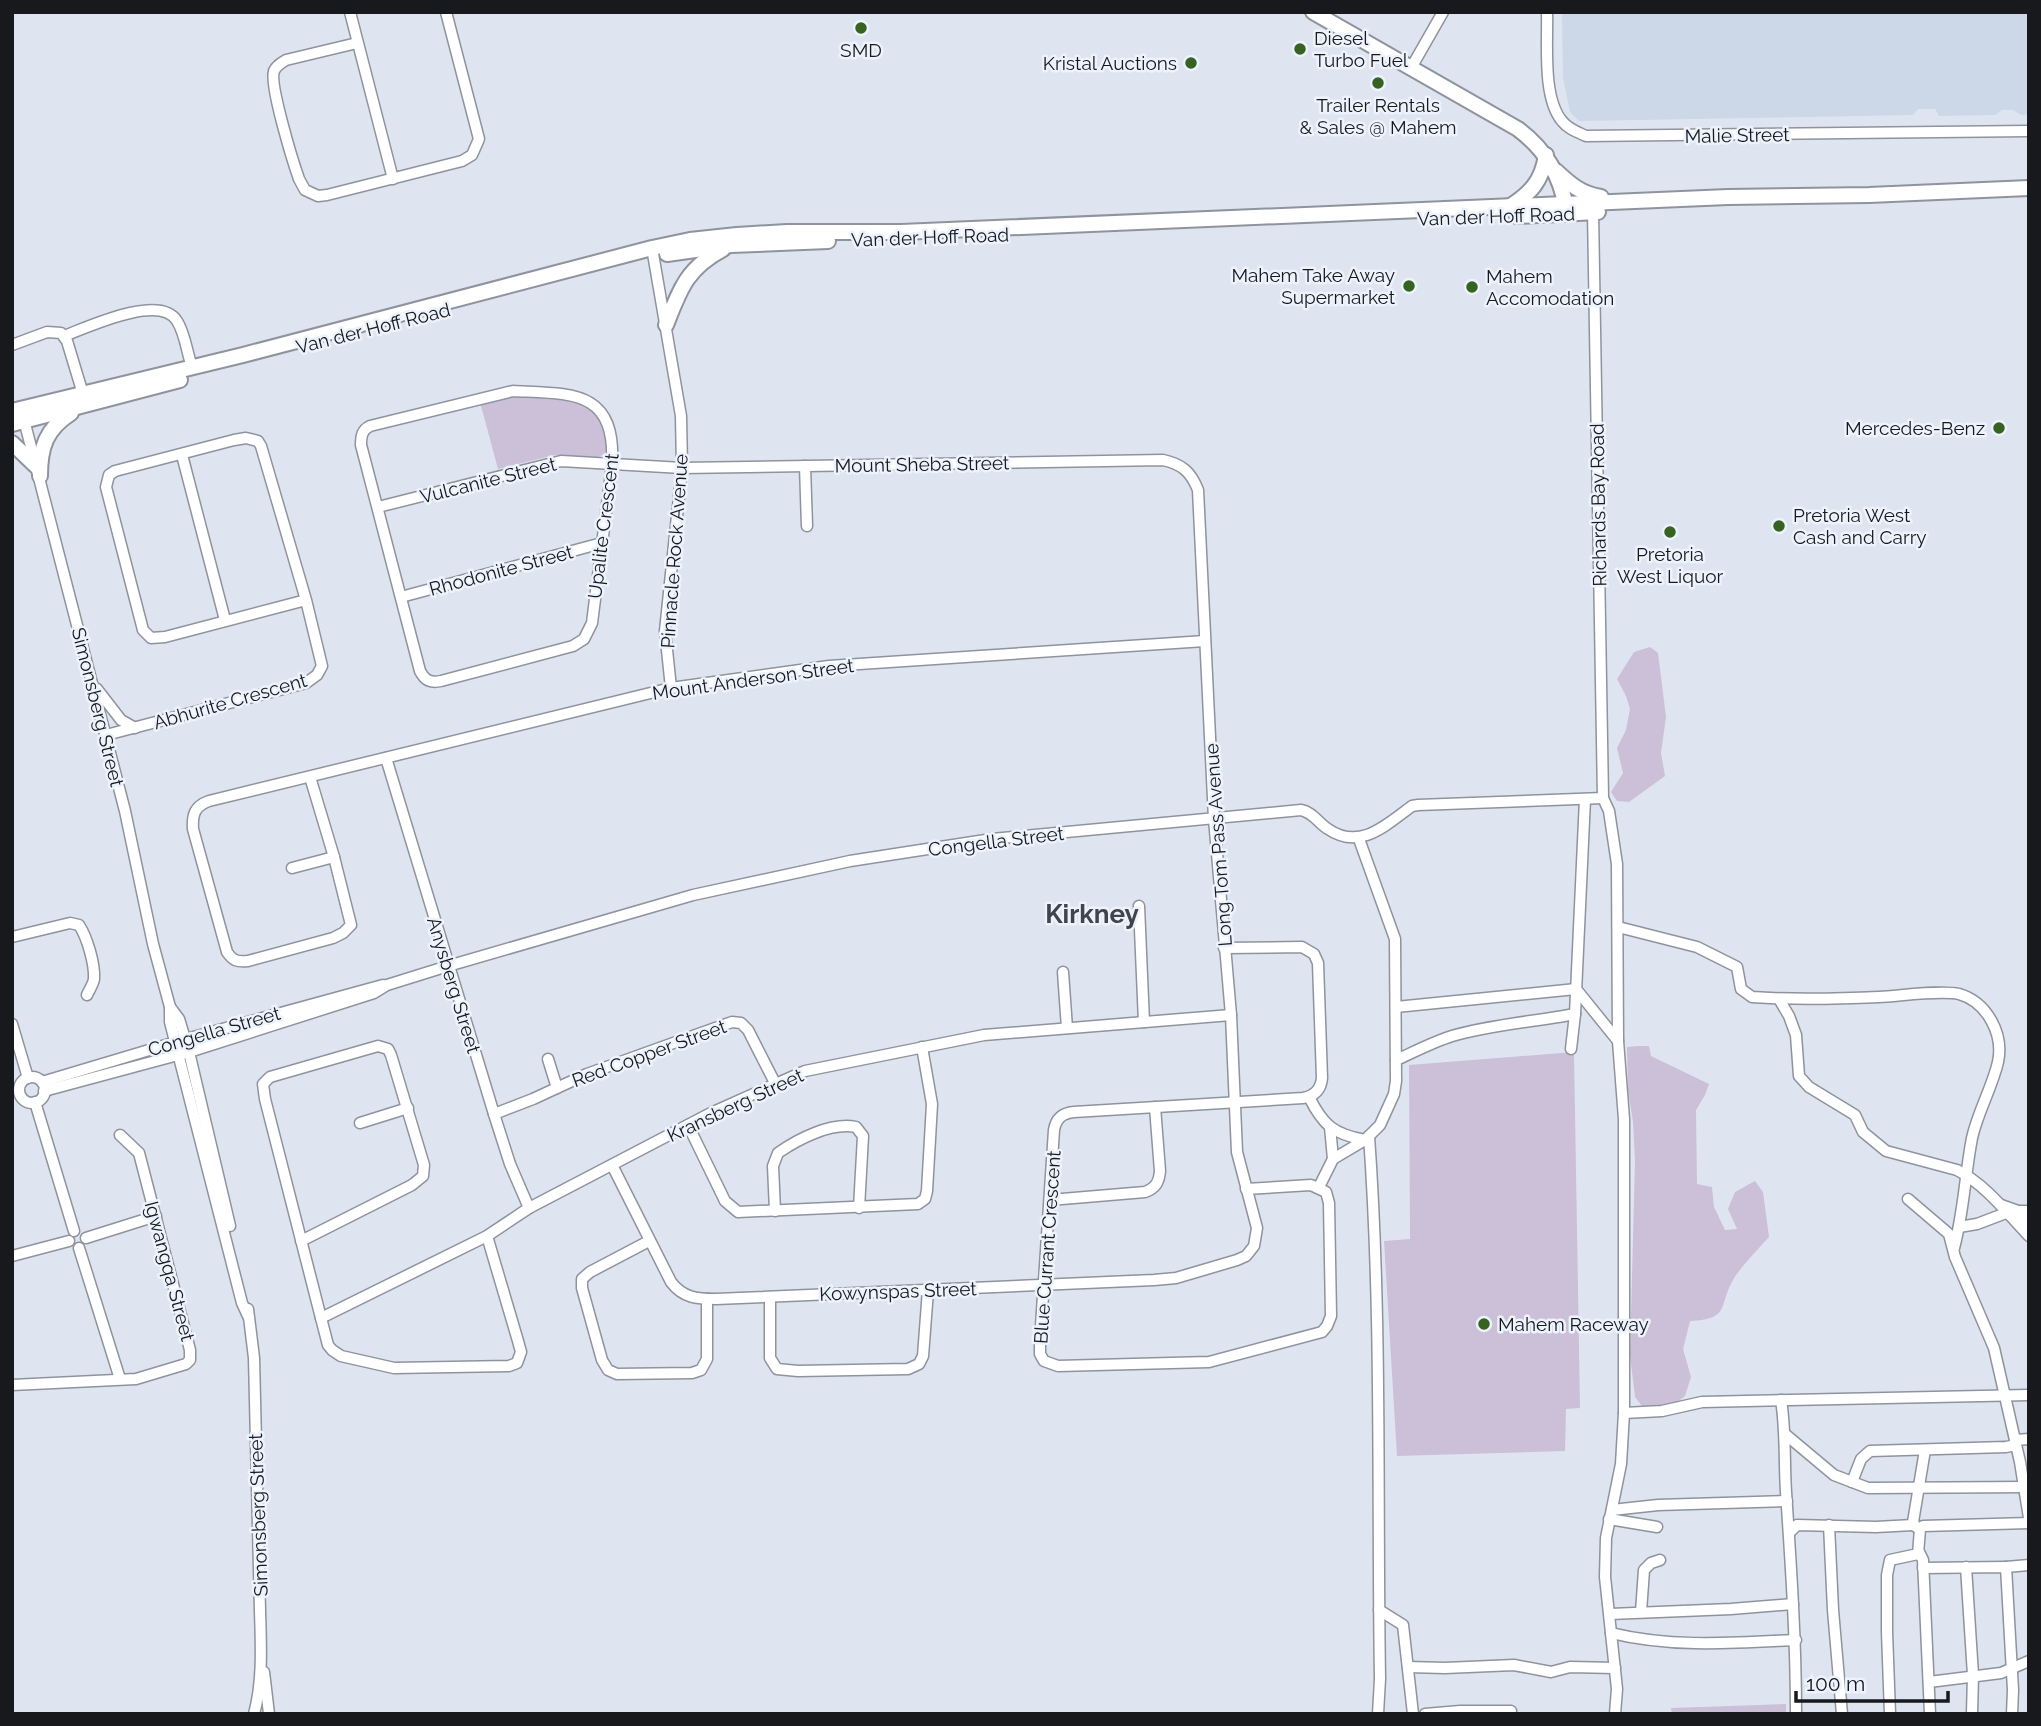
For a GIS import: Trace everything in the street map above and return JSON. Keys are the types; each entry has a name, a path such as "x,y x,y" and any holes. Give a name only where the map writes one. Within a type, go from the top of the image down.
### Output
{"main road":[{"path":"1313,12 1518,129 1536,142 1549,161 1576,189 1589,195 1644,201"},
{"path":"1508,207 1532,191 1549,161"},
{"path":"1549,161 1566,209"},
{"name":"Van der Hoff Road","path":"18,416 288,350 652,252 731,245 1566,209 1644,201 2029,188"},
{"name":"Van der Hoff Road","path":"82,400 191,368 652,252 737,234 901,232 1508,207 1593,212 1796,203 1868,195"},
{"path":"666,325 688,276 707,259 731,245"},
{"path":"39,472 40,454 48,432 82,400"},
{"path":"12,443 39,472"}],"street":[{"path":"350,12 393,179"},
{"path":"357,43 292,58 281,62 275,69 273,78 276,93 296,169 305,190 318,195 393,179 462,161 472,155 478,144 476,128 446,12"},
{"path":"1411,68 1443,12"},
{"name":"Malie Street","path":"1547,12 1552,106 1562,122 1586,136 2029,131"},
{"name":"Richards Bay Road","path":"1593,212 1603,798 1609,811 1617,863 1618,1041 1624,1119 1624,1413 1621,1464 1606,1538 1605,1577 1617,1689 1615,1714"},
{"name":"Pinnacle Rock Avenue","path":"652,252 681,416 682,468 665,631 671,688"},
{"path":"64,336 128,314 162,310 176,319 191,368"},
{"path":"12,345 47,332 58,332 64,336 82,400"},
{"name":"Upalite Crescent","path":"513,391 570,394 592,402 612,436 612,465 592,623 584,639 573,646 530,658 441,681 426,680 420,671 361,445 361,437 366,428 513,391"},
{"name":"Simonsberg Street","path":"18,416 39,472 128,822 153,944 170,1007 179,1019 184,1054 242,1303 248,1316 254,1359 261,1647 254,1714"},
{"name":"Abhurite Crescent","path":"106,735 312,680 321,670 306,600 258,441 246,438 115,471 109,475 106,481 136,604 143,630 151,638 165,637 306,600"},
{"path":"182,455 225,620"},
{"name":"Mount Sheba Street","path":"682,468 1163,460"},
{"name":"Long Tom Pass Avenue","path":"1163,460 1182,466 1192,475 1198,490 1214,819 1231,1015 1237,1152 1257,1228 1254,1247"},
{"name":"Vulcanite Street","path":"378,507 550,463 682,468"},
{"path":"805,466 807,526"},
{"name":"Rhodonite Street","path":"401,597 602,543"},
{"name":"Mount Anderson Street","path":"310,777 351,919 349,929 333,938 238,962 227,952 194,829 195,810 209,801 671,688 829,666 1205,641"},
{"path":"91,679 121,720 135,728"},
{"name":"Anysberg Street","path":"386,758 494,1114 528,1208"},
{"path":"1245,1189 1308,1185 1319,1187 1333,1159 1367,1138 1380,1125 1394,1094 1395,939 1359,839 1372,834 1412,806 1603,798"},
{"path":"1571,1049 1575,1014 1584,799"},
{"name":"Congella Street","path":"43,1086 181,1040 369,987 387,985 693,895 850,861 992,839 1301,810 1310,812 1332,832 1359,839"},
{"path":"292,869 334,857"},
{"path":"1139,906 1144,1022"},
{"path":"12,937 70,923 79,925 93,968 94,979 87,995"},
{"path":"1618,927 1696,947 1737,967 1741,989 1747,996 1841,999 1956,993 1985,1008 1990,1014 1998,1043 1998,1058 1979,1111 1954,1248"},
{"path":"1224,948 1302,947 1310,950 1316,957 1322,1078 1320,1088 1309,1097 1330,1128 1348,1137 1367,1138"},
{"path":"1063,972 1067,1027"},
{"name":"Congella Street","path":"43,1086 184,1054 374,993 387,985"},
{"path":"1396,1007 1576,989"},
{"path":"1576,989 1618,1041"},
{"path":"1779,999 1796,1035 1799,1076 1809,1087 1855,1115 1863,1132 1886,1151 1966,1175 1983,1186 2029,1236"},
{"path":"1396,1060 1451,1036 1503,1024 1541,1021 1575,1014"},
{"name":"Kransberg Street","path":"321,1318 487,1236 528,1208 688,1125 805,1071 984,1035 1231,1015"},
{"name":"Red Copper Street","path":"494,1114 587,1074 732,1022 741,1023 748,1030 775,1083"},
{"path":"12,1024 28,1078"},
{"path":"302,1241 422,1179 424,1168 391,1053 380,1046 266,1080 263,1087 321,1318 332,1350 341,1356 405,1368 515,1364 520,1358 518,1341 487,1236"},
{"path":"688,1125 725,1201 738,1212 913,1206 922,1202 926,1195 932,1097 922,1047"},
{"path":"548,1059 557,1088"},
{"path":"28,1078 36,1078 43,1086 40,1099 35,1102 25,1101 16,1093 22,1082 28,1078"},
{"name":"Blue Currant Crescent","path":"1309,1097 1074,1112 1062,1116 1055,1126 1043,1285 1040,1354 1044,1361 1052,1366 1209,1362 1317,1335 1327,1326 1331,1316 1329,1203 1326,1192 1319,1187"},
{"path":"12,1256 71,1236 82,1231 86,1238 84,1245 79,1248 71,1246 71,1236 35,1102"},
{"path":"1050,1200 1145,1192 1152,1189 1159,1179 1160,1171 1155,1107"},
{"path":"360,1124 408,1108"},
{"path":"775,1211 773,1166 778,1153 811,1135 843,1126 856,1127 863,1136 859,1208"},
{"path":"1330,1128 1333,1159"},
{"name":"Igwangqa Street","path":"12,1385 146,1377 186,1364 191,1357 139,1153 120,1135"},
{"path":"1367,1138 1376,1229 1379,1443 1378,1714"},
{"name":"Kowynspas Street","path":"612,1165 671,1282 679,1292 691,1298 769,1297 1175,1278 1237,1260 1246,1256 1254,1247"},
{"path":"1790,1532 1797,1525 1917,1527 2029,1520 2026,1487 1994,1348 1960,1270 1950,1234 1908,1199"},
{"path":"1997,1204 2024,1211 2029,1222"},
{"path":"1959,1227 1977,1224 2006,1213"},
{"path":"86,1238 156,1216"},
{"path":"649,1241 590,1272 582,1279 582,1288 602,1360 608,1370 617,1374 692,1373 701,1370 707,1359 707,1299"},
{"path":"79,1248 120,1379"},
{"path":"769,1297 769,1354 775,1368 782,1371 908,1369 917,1366 923,1356 928,1290"},
{"path":"1624,1413 1662,1411 1702,1402 2029,1395"},
{"path":"1781,1400 1796,1640 1796,1714"},
{"path":"1785,1434 1834,1475 1868,1488 2026,1487"},
{"path":"1852,1482 1861,1459 1870,1451 2007,1447 2029,1439"},
{"path":"1925,1450 1918,1489 1917,1527 1923,1568 1930,1714"},
{"path":"1610,1515 1658,1505 1787,1501"},
{"path":"1610,1515 1657,1527"},
{"path":"1829,1525 1842,1714"},
{"path":"1890,1714 1887,1632 1889,1563 1919,1552"},
{"path":"1641,1612 1644,1570 1651,1563 1660,1560"},
{"path":"1923,1568 2029,1565"},
{"path":"1966,1567 1973,1675 1972,1714"},
{"path":"2006,1567 2012,1714"},
{"path":"1610,1614 1793,1604"},
{"path":"1379,1610 1403,1625 1413,1714"},
{"path":"1611,1633 1642,1640 1680,1643 1796,1640"},
{"path":"261,1647 269,1714"},
{"path":"1929,1682 2001,1673 2029,1661"},
{"path":"1408,1667 1514,1665 1551,1672 1570,1667 1615,1668"},
{"path":"1425,1714 1511,1711"}],"shaded area":[{"path":"1562,12 2029,12 2029,114 2021,115 2013,110 2002,110 1995,115 1939,116 1935,109 1918,109 1913,115 1579,121 1570,112 1563,78"},
{"path":"503,395 553,395 590,405 606,434 605,454 598,457 555,455 498,469 480,402"},
{"path":"1650,647 1658,653 1666,717 1661,753 1665,776 1629,802 1617,801 1611,792 1623,773 1617,748 1626,730 1630,709 1617,679 1634,652"},
{"path":"1649,1046 1651,1056 1709,1084 1696,1110 1697,1184 1712,1187 1714,1207 1725,1230 1737,1229 1728,1209 1735,1192 1755,1181 1763,1192 1769,1237 1736,1275 1718,1314 1703,1320 1690,1321 1683,1349 1691,1377 1685,1396 1676,1403 1642,1406 1635,1397 1630,1355 1635,1160 1627,1047"},
{"name":"Mahem Raceway","path":"1574,1052 1580,1408 1566,1409 1565,1451 1397,1456 1384,1241 1410,1239 1409,1065"},
{"path":"1786,1704 1786,1714 1672,1714 1671,1708"}],"place":[{"name":"SMD","path":"861,28"},
{"name":"Diesel Turbo Fuel","path":"1300,49"},
{"name":"Kristal Auctions","path":"1191,63"},
{"name":"Trailer Rentals & Sales @ Mahem","path":"1378,83"},
{"name":"Mahem Take Away Supermarket","path":"1409,286"},
{"name":"Mahem Accomodation","path":"1472,287"},
{"name":"Mercedes-Benz","path":"1999,428"},
{"name":"Pretoria West Cash and Carry","path":"1779,526"},
{"name":"Pretoria West Liquor","path":"1670,532"},
{"name":"Mahem Raceway","path":"1484,1324"}],"district":[{"name":"Kirkney","path":"1092,914"}]}
